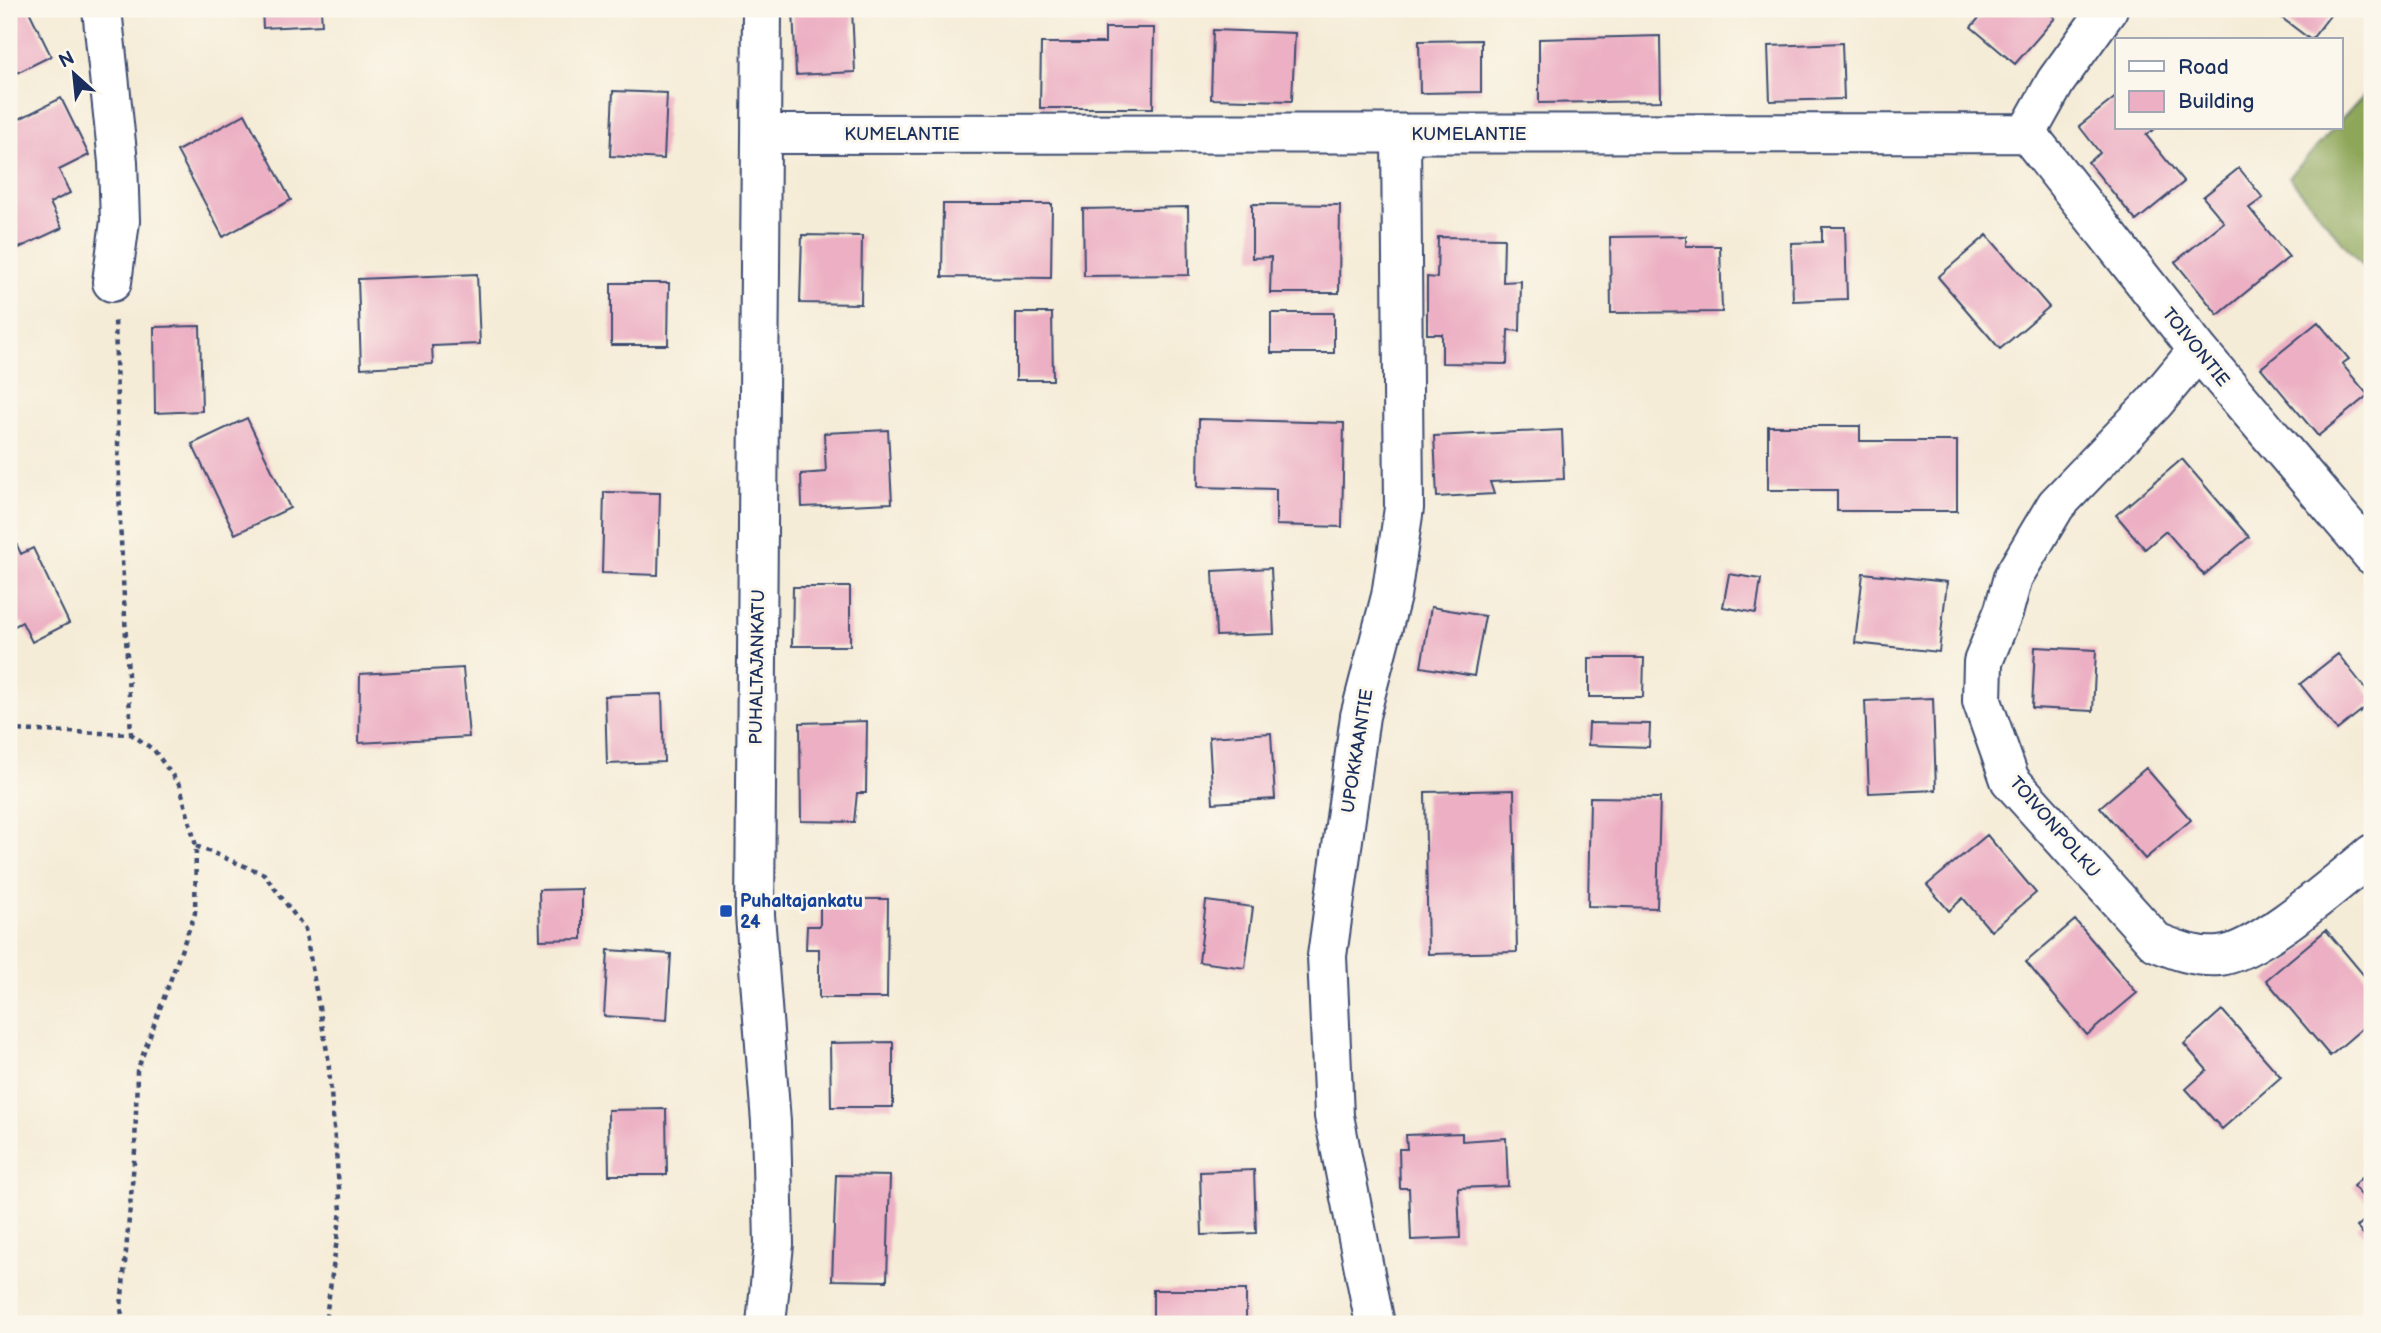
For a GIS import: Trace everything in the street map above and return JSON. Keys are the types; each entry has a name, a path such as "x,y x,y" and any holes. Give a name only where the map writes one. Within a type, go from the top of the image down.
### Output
{"street":[{"path":"102,9 118,162 120,221 112,282"},
{"name":"PUHALTAJANKATU","path":"762,9 755,915 771,1122 774,1244 766,1324"},
{"path":"2027,133 2056,81 2108,9"},
{"name":"KUMELANTIE","path":"762,134 2027,133"},
{"name":"TOIVONTIE","path":"2027,133 2198,350 2372,555"},
{"name":"UPOKKAANTIE","path":"1375,1324 1334,1116 1327,956 1360,716 1391,596 1404,508 1401,134"},
{"name":"TOIVONPOLKU","path":"2198,350 2154,402 2056,505 2013,577 2004,610 1983,662 1982,701 2010,780 2156,942 2187,954 2221,957 2255,943 2288,921 2372,855"}],"path":[{"path":"112,282 131,734"},
{"path":"9,730 131,734 154,750 180,786 196,846 195,913 137,1071 135,1151 121,1308 123,1324"},
{"path":"196,846 264,874 305,929 328,1057 341,1211 325,1324"}],"green space":[{"path":"2372,86 2372,278 2289,177 2332,130 2342,130 2342,119"}],"building":[{"path":"9,9 28,9 51,56 9,77"},
{"path":"262,9 321,9 322,25 263,28"},
{"path":"793,9 852,9 855,72 796,75"},
{"path":"1987,9 2045,9 2055,18 2015,64 1971,27"},
{"path":"2270,9 2335,9 2313,38 2308,38"},
{"path":"1105,28 1154,28 1153,108 1040,108 1041,43 1105,43"},
{"path":"1213,30 1295,33 1292,101 1211,99"},
{"path":"1660,36 1661,101 1539,103 1539,39"},
{"path":"1481,40 1481,92 1420,93 1419,41"},
{"path":"1842,43 1844,99 1770,101 1768,46"},
{"path":"613,91 667,93 664,159 610,156"},
{"path":"61,98 89,155 59,170 70,193 50,203 62,228 19,248 9,227 9,124"},
{"path":"2115,98 2115,130 2153,130 2146,135 2184,182 2136,221 2088,162 2100,153 2079,126"},
{"path":"245,114 291,200 223,237 177,151"},
{"path":"2239,168 2263,198 2249,208 2289,257 2218,315 2175,262 2224,222 2203,197"},
{"path":"943,204 1052,204 1051,278 942,277"},
{"path":"1252,204 1340,205 1339,293 1270,293 1271,257 1252,258"},
{"path":"1188,207 1189,275 1084,276 1083,209"},
{"path":"1822,227 1845,227 1847,299 1793,301 1791,243 1822,242"},
{"path":"802,235 862,236 861,304 800,303"},
{"path":"1987,235 2049,307 2000,349 1938,277"},
{"path":"1686,236 1686,246 1720,246 1722,312 1611,313 1610,237"},
{"path":"1438,237 1504,238 1503,282 1521,281 1520,331 1508,330 1507,364 1442,363 1442,334 1427,334 1427,277 1437,278"},
{"path":"477,274 480,344 432,346 433,364 361,368 358,279"},
{"path":"611,283 669,283 668,345 611,345"},
{"path":"1016,313 1052,313 1053,380 1016,380"},
{"path":"1271,313 1334,313 1334,353 1271,353"},
{"path":"2318,322 2349,359 2342,364 2368,395 2318,436 2261,368"},
{"path":"200,326 202,411 155,413 154,327"},
{"path":"247,418 290,508 235,534 192,444"},
{"path":"1199,419 1344,423 1342,527 1276,525 1276,489 1198,487"},
{"path":"1768,426 1860,426 1860,441 1957,441 1957,511 1837,511 1837,490 1768,490"},
{"path":"888,430 892,503 802,507 801,474 826,472 824,433"},
{"path":"1562,430 1564,479 1490,482 1494,494 1437,497 1434,436"},
{"path":"2182,459 2249,537 2204,575 2166,531 2145,549 2116,515"},
{"path":"604,492 660,493 658,575 602,573"},
{"path":"9,528 21,554 33,548 69,623 32,642 22,622 9,629"},
{"path":"1271,568 1274,634 1216,636 1213,571"},
{"path":"1863,573 1947,582 1939,652 1855,643"},
{"path":"1729,574 1761,579 1756,613 1723,607"},
{"path":"793,587 850,587 850,646 792,646"},
{"path":"1431,607 1485,616 1474,676 1421,667"},
{"path":"2035,647 2096,650 2093,711 2032,708"},
{"path":"2338,654 2372,697 2372,702 2337,730 2300,684"},
{"path":"1589,658 1644,658 1643,697 1589,697"},
{"path":"463,668 469,737 359,743 360,674"},
{"path":"662,694 664,762 607,764 605,696"},
{"path":"1933,698 1936,790 1869,793 1865,701"},
{"path":"867,721 866,793 857,793 854,822 801,821 800,723"},
{"path":"1589,723 1650,724 1649,747 1588,745"},
{"path":"1271,733 1275,799 1213,803 1209,737"},
{"path":"2146,768 2191,820 2145,859 2100,807"},
{"path":"1514,790 1517,952 1428,954 1425,792"},
{"path":"1590,797 1660,798 1657,908 1588,906"},
{"path":"1987,835 2036,893 1991,931 1963,898 1949,911 1927,885"},
{"path":"582,889 582,939 540,940 539,890"},
{"path":"820,899 888,899 887,998 819,998 819,949 806,949 807,926 820,926"},
{"path":"1206,901 1253,907 1245,968 1199,962"},
{"path":"2075,920 2137,993 2087,1035 2026,962"},
{"path":"2326,930 2372,985 2372,1020 2330,1056 2266,980"},
{"path":"608,950 671,954 667,1020 604,1016"},
{"path":"2222,1010 2281,1077 2222,1129 2186,1089 2207,1070 2184,1044"},
{"path":"893,1042 893,1107 831,1107 830,1043"},
{"path":"666,1109 667,1175 609,1175 608,1110"},
{"path":"1462,1133 1462,1141 1506,1138 1508,1186 1458,1188 1460,1238 1411,1240 1409,1188 1400,1188 1399,1149 1407,1149 1406,1135"},
{"path":"2372,1169 2372,1207 2353,1186"},
{"path":"1254,1170 1256,1233 1202,1235 1200,1172"},
{"path":"836,1175 890,1176 887,1281 832,1280"},
{"path":"2372,1213 2372,1244 2357,1227"},
{"path":"1153,1290 1246,1290 1246,1324 1153,1324"}],"place":[{"name":"Puhaltajankatu 24","path":"726,911"}]}
